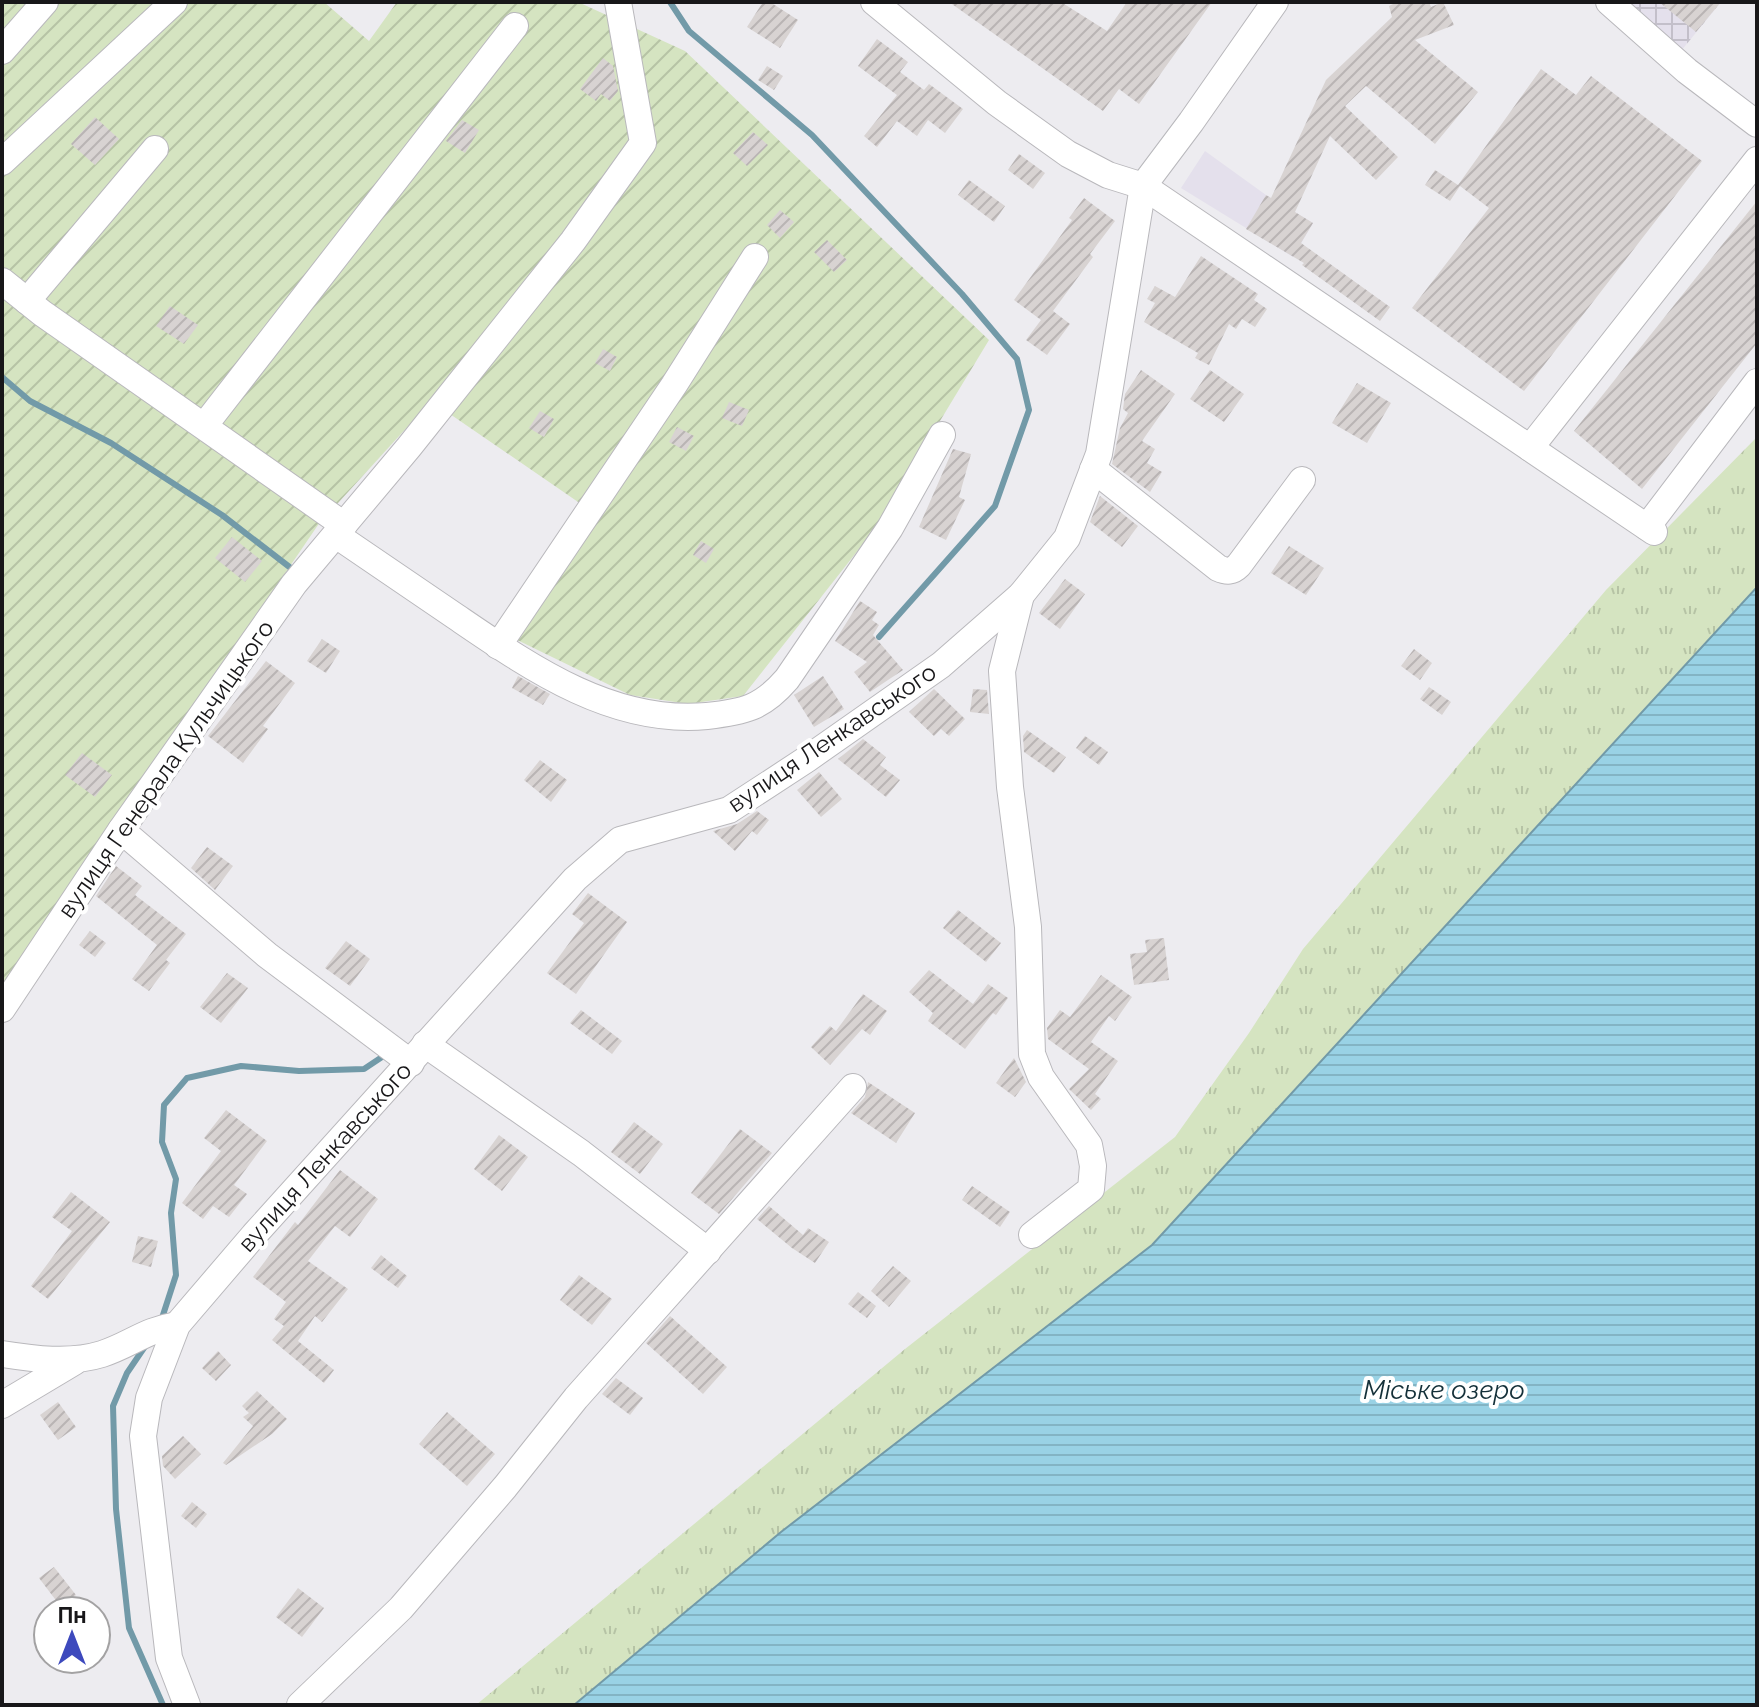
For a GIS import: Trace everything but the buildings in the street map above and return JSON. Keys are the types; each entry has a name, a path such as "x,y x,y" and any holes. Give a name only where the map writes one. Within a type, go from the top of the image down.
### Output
{"street":[{"path":"2,51 45,2"},
{"path":"2,162 174,2"},
{"name":"вулиця Генерала Кульчицького","path":"2,1009 121,830 294,584 409,447 573,241 643,143 618,2"},
{"path":"874,2 997,103 1068,154 1108,175 1143,186 1651,529 1757,382"},
{"name":"вулиця Ленкавського","path":"177,1325 254,1235 575,879 620,840 729,810 941,665 1021,595 1067,538 1099,454 1143,186 1275,2"},
{"path":"1609,2 1687,71 1757,124"},
{"path":"204,426 515,26"},
{"path":"27,301 155,149"},
{"path":"1530,448 1757,160"},
{"path":"498,646 674,385 755,257"},
{"path":"2,281 204,426 498,646 557,681 617,705 670,716 727,714 756,707 776,692 890,528 942,435"},
{"path":"1093,469 1225,571 1239,565 1302,480"},
{"path":"1021,595 1002,671 1010,787 1028,927 1032,1054 1041,1077 1089,1145 1093,1166 1091,1189 1032,1235"},
{"path":"121,830 267,955 418,1054 581,1153 708,1251"},
{"path":"300,1705 401,1608 505,1487 576,1398 853,1087"},
{"path":"2,1354 45,1361 101,1354 155,1329 177,1325"},
{"path":"177,1325 149,1398 143,1436 169,1658 187,1705"},
{"path":"2,1405 84,1356"}],"shaded area":[{"path":"1622,2 1721,2 1681,51"},
{"path":"1205,151 1266,195 1313,223 1293,257 1181,188"}],"green space":[{"path":"2,2 324,2 369,41 397,2 578,2 685,51 989,340 874,530 743,696 688,704 630,695 509,636 581,504 431,401 318,525 2,989"},
{"name":"Міське озеро","path":"1757,437 1757,1705 476,1705 905,1349 1175,1137 1249,1033 1303,949 1606,590"}],"water":[{"name":"Міське озеро","path":"1757,587 1757,1705 574,1705 781,1532 1152,1245"}],"waterway":[{"path":"670,2 689,31 812,135 962,294 1017,359 1029,410 995,506 879,637"},
{"path":"2,377 30,401 111,443 222,515 296,572"},
{"path":"162,1318 176,1275 171,1213 176,1179 162,1142 164,1105 187,1078 241,1066 299,1071 364,1069 388,1053"},
{"path":"146,1345 127,1373 113,1406 116,1509 129,1628 163,1705"}]}
